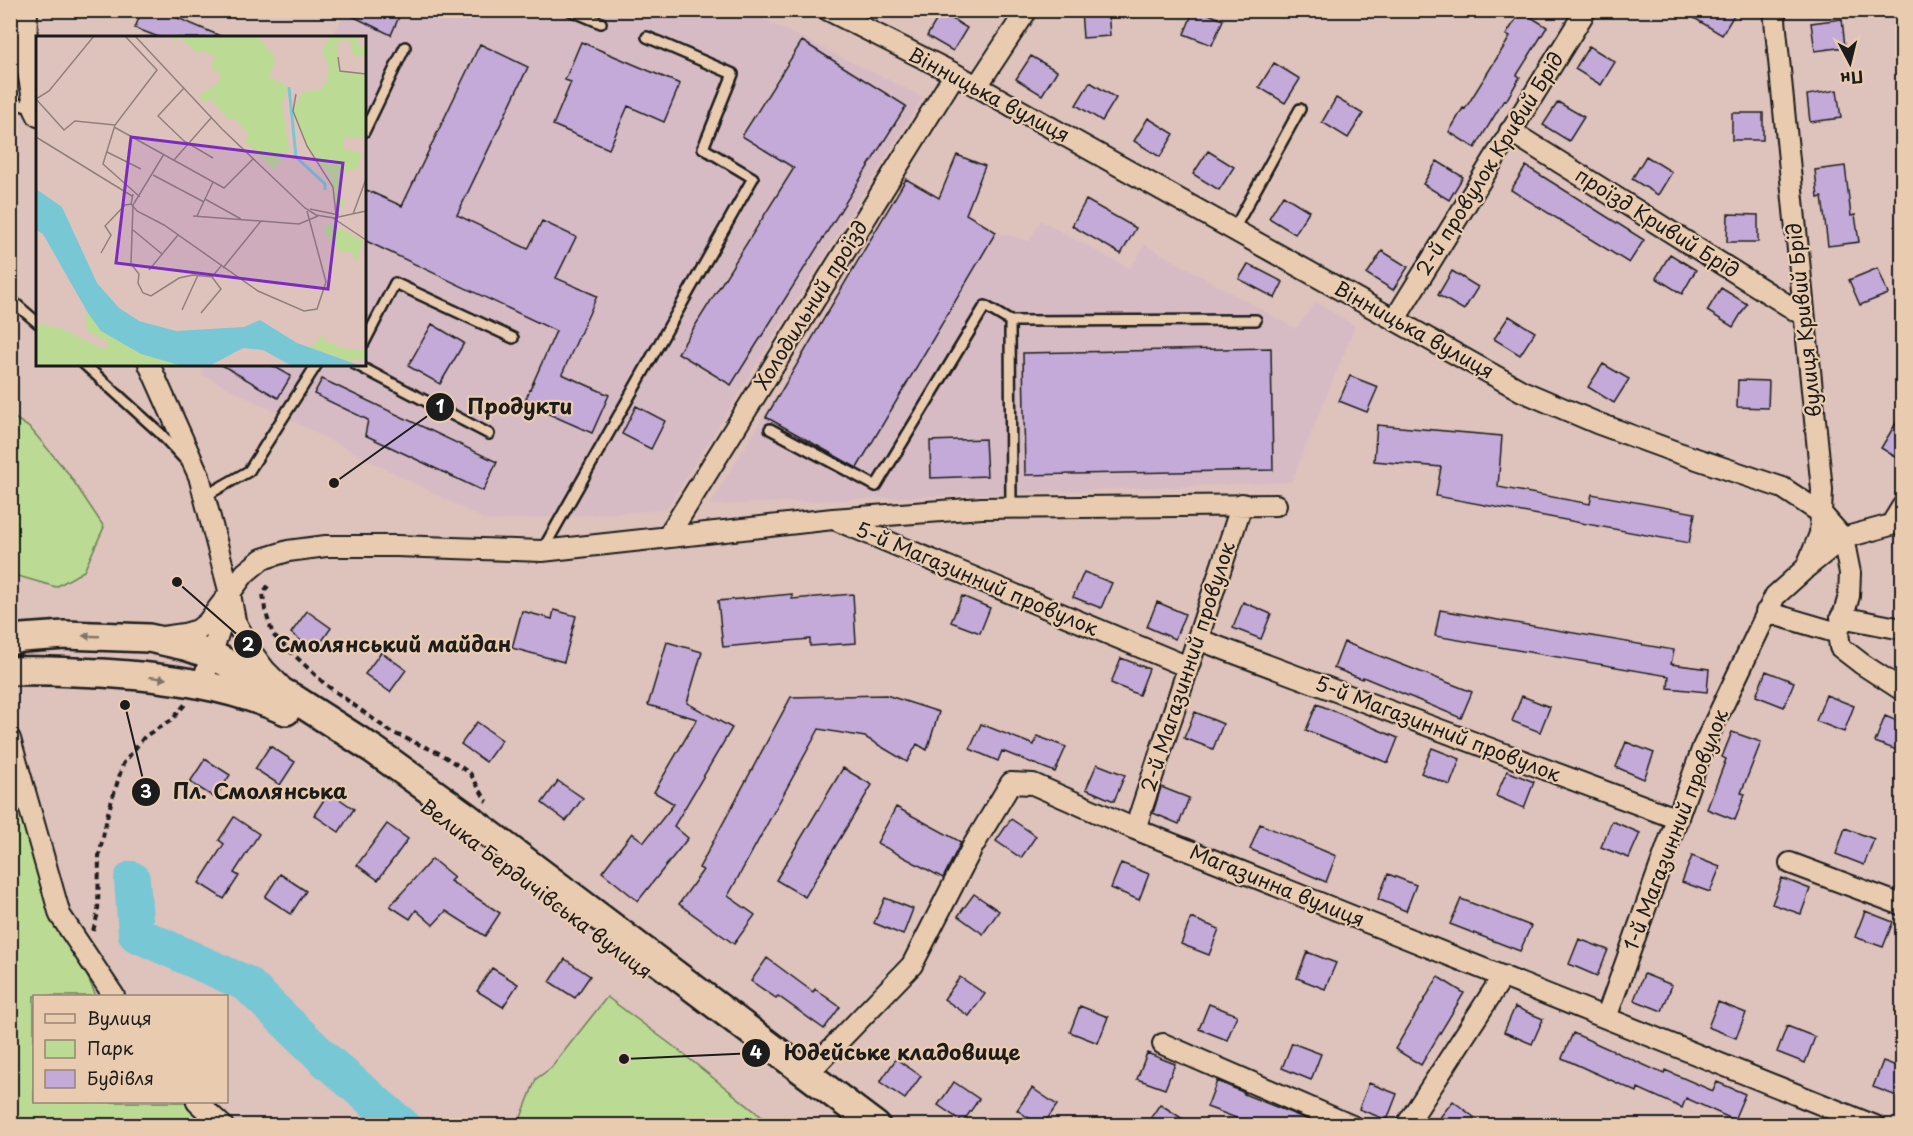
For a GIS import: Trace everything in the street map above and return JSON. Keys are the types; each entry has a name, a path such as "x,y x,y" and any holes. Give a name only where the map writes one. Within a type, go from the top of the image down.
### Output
{"main road":[{"name":"Велика Бердичівська вулиця","path":"14,636 149,638 212,655 293,698 374,750 458,810 876,1125"},
{"path":"14,636 79,671"},
{"name":"Велика Бердичівська вулиця","path":"10,671 129,674 202,684 260,699 288,712 416,798 854,1125"}],"street":[{"path":"27,10 26,61 36,113"},
{"name":"Вінницька вулиця","path":"828,10 977,86 1522,391 1626,434 1783,488 1821,513 1843,538"},
{"path":"977,86 1027,10"},
{"name":"2-й провулок Кривий Брід","path":"1395,319 1586,10"},
{"name":"вулиця Кривий Брід","path":"1766,612 1775,596 1806,568 1820,534 1822,490 1774,10"},
{"name":"Холодильний проїзд","path":"668,537 955,74"},
{"name":"проїзд Кривий Брід","path":"1510,131 1803,315"},
{"path":"150,366 200,476 235,621 244,640 265,670 293,698"},
{"name":"2-й Магазинний провулок","path":"1135,829 1242,504"},
{"path":"149,638 198,630 207,623 245,573 262,559 297,550 326,546 542,550 833,519 1011,508 1276,505"},
{"path":"1806,568 1843,538 1897,528 1902,507"},
{"name":"5-й Магазинний провулок","path":"833,519 1188,667"},
{"path":"1843,538 1850,573 1849,596 1839,625 1840,647 1902,690"},
{"path":"202,684 230,594"},
{"path":"1766,612 1839,625 1902,629"},
{"name":"1-й Магазинний провулок","path":"1606,1018 1703,747 1766,612"},
{"name":"5-й Магазинний провулок","path":"1197,639 1678,819"},
{"path":"10,739 60,915 113,995"},
{"name":"Магазинна вулиця","path":"808,1073 912,965 973,846 1011,783 1033,784 1135,829 1875,1125"},
{"path":"1790,863 1902,905"},
{"path":"1406,1125 1503,976"},
{"path":"1163,1044 1352,1125"},
{"path":"199,1103 223,1125"}],"lane":[{"path":"570,10 601,23"},
{"path":"542,550 753,178 703,148 733,74 647,37"},
{"path":"366,128 405,47"},
{"path":"10,101 36,113"},
{"path":"1234,229 1300,109"},
{"path":"366,339 395,283 513,338"},
{"path":"10,299 36,321"},
{"path":"770,429 876,486 985,306 1010,321 1256,320"},
{"path":"1010,321 1011,508"},
{"path":"86,366 160,433 200,476"},
{"path":"205,496 249,471 316,366"},
{"path":"359,366 489,434"}],"path":[{"path":"86,954 98,913 99,856 108,813 123,764 145,736 172,720 202,684"}],"shaded area":[{"path":"346,11 747,11 923,97 666,510 488,521 203,375 202,366 366,366 366,36 334,36"},
{"path":"906,179 996,232 1029,241 1041,221 1130,269 1145,245 1296,329 1316,302 1355,326 1291,482 710,505"}],"green space":[{"path":"10,415 30,428 68,473 104,527 84,571 56,587 11,574"},
{"path":"10,749 44,892 96,995 33,995 33,1103 196,1103 225,1125 11,1125 10,963 17,954 10,898"},
{"path":"607,997 677,1049 772,1125 518,1125 536,1079 551,1068"}],"building":[{"path":"142,10 159,10 220,36 156,36 135,28"},
{"path":"340,10 402,10 391,35"},
{"path":"1081,10 1108,10 1110,36 1083,38"},
{"path":"1194,10 1223,20 1212,45 1184,34"},
{"path":"1681,10 1737,10 1722,35"},
{"path":"1521,11 1547,27 1517,75 1520,77 1506,101 1504,100 1475,148 1449,132 1510,37 1506,35"},
{"path":"941,12 967,28 953,51 927,36"},
{"path":"1842,19 1845,47 1815,51 1811,23"},
{"path":"802,41 906,106 731,385 678,353 794,168 742,136"},
{"path":"581,42 680,84 664,122 628,106 609,149 553,125 571,82 565,80"},
{"path":"480,44 528,67 457,215 528,249 542,221 576,237 556,278 597,296 562,374 609,395 592,433 524,403 556,331 366,241 366,190 402,206"},
{"path":"1589,46 1615,62 1601,85 1575,69"},
{"path":"1031,56 1057,71 1042,95 1016,79"},
{"path":"1274,63 1300,79 1285,103 1259,87"},
{"path":"1090,82 1116,98 1102,121 1076,105"},
{"path":"1837,90 1841,118 1810,122 1807,95"},
{"path":"1336,98 1363,114 1348,138 1322,122"},
{"path":"1558,102 1584,117 1569,141 1543,125"},
{"path":"1732,113 1763,113 1763,140 1732,140"},
{"path":"1148,118 1174,134 1160,157 1134,141"},
{"path":"1208,151 1234,167 1219,190 1193,174"},
{"path":"957,155 985,166 966,214 996,232 857,468 766,417 906,179 939,198"},
{"path":"1646,156 1672,172 1658,195 1632,179"},
{"path":"1437,161 1463,177 1449,200 1423,184"},
{"path":"1526,166 1644,240 1629,263 1511,190"},
{"path":"1845,166 1851,216 1855,215 1859,242 1828,246 1822,197 1818,198 1815,170"},
{"path":"1283,195 1309,211 1295,234 1269,218"},
{"path":"1086,200 1136,228 1121,254 1072,226"},
{"path":"1728,214 1758,215 1758,242 1727,242"},
{"path":"1382,251 1408,267 1393,290 1367,274"},
{"path":"1670,254 1696,270 1682,294 1656,278"},
{"path":"1248,264 1283,282 1275,298 1239,279"},
{"path":"1878,268 1888,294 1860,305 1849,280"},
{"path":"1452,271 1478,287 1464,310 1438,295"},
{"path":"1721,288 1747,304 1733,327 1707,311"},
{"path":"1509,316 1535,332 1520,355 1494,339"},
{"path":"432,324 464,343 440,384 408,366"},
{"path":"1271,348 1273,470 1025,475 1023,353"},
{"path":"1603,364 1629,379 1614,403 1588,387"},
{"path":"223,366 274,366 291,376 278,398"},
{"path":"1350,376 1378,387 1367,412 1339,401"},
{"path":"322,379 497,462 483,491 365,435 368,420 314,394"},
{"path":"1738,380 1769,381 1768,408 1737,407"},
{"path":"636,406 665,421 651,449 622,434"},
{"path":"1902,413 1902,461 1881,448"},
{"path":"1377,425 1502,436 1498,487 1590,504 1592,494 1695,513 1689,543 1436,496 1441,467 1374,461"},
{"path":"985,439 987,476 931,478 930,441"},
{"path":"1084,572 1112,583 1101,608 1073,597"},
{"path":"792,594 792,599 853,594 856,643 810,646 810,639 723,647 718,601"},
{"path":"962,596 990,608 980,633 951,622"},
{"path":"1157,602 1185,614 1175,639 1147,627"},
{"path":"1243,602 1271,614 1261,639 1233,628"},
{"path":"554,610 576,616 564,662 512,648 522,611 552,619"},
{"path":"1440,610 1674,650 1671,664 1709,669 1707,692 1668,688 1669,676 1435,636"},
{"path":"307,611 331,628 315,651 291,633"},
{"path":"667,642 702,652 687,703 732,728 674,826 688,838 638,901 602,872 632,833 644,842 674,804 654,792 697,719 648,705"},
{"path":"1344,642 1472,692 1461,718 1363,677 1362,679 1334,668"},
{"path":"381,652 406,670 390,692 365,674"},
{"path":"1121,658 1149,669 1139,695 1111,683"},
{"path":"1766,671 1794,682 1784,707 1756,696"},
{"path":"886,695 939,712 927,750 917,744 907,762 865,737 819,729 728,896 755,915 734,944 679,904 703,870 699,868 791,697"},
{"path":"1826,695 1854,706 1844,732 1816,721"},
{"path":"1522,696 1550,707 1540,732 1512,721"},
{"path":"1317,704 1398,738 1388,763 1306,730"},
{"path":"1195,712 1223,724 1213,749 1184,738"},
{"path":"1885,716 1902,723 1902,752 1875,742"},
{"path":"477,722 502,740 486,762 461,744"},
{"path":"981,724 1034,745 1037,736 1066,747 1055,772 1002,751 998,761 970,749"},
{"path":"1732,732 1761,742 1741,793 1745,794 1735,820 1707,809 1726,759 1722,757"},
{"path":"1626,742 1654,753 1644,779 1616,767"},
{"path":"270,746 295,762 280,785 255,769"},
{"path":"1432,748 1460,759 1450,785 1421,773"},
{"path":"205,759 230,775 215,798 190,782"},
{"path":"1097,764 1125,775 1114,801 1086,789"},
{"path":"843,768 872,785 805,897 776,880"},
{"path":"1507,771 1534,782 1524,808 1496,796"},
{"path":"558,781 583,798 566,821 542,803"},
{"path":"1161,787 1189,798 1179,824 1153,813"},
{"path":"329,792 354,809 339,832 314,815"},
{"path":"896,807 961,842 943,878 877,843"},
{"path":"234,817 259,834 234,873 239,876 224,899 199,883 224,844 219,840"},
{"path":"1011,819 1036,836 1021,858 996,841"},
{"path":"1612,821 1640,833 1629,858 1601,847"},
{"path":"387,824 408,839 378,880 357,865"},
{"path":"1260,824 1336,856 1326,882 1250,849"},
{"path":"1845,828 1874,839 1864,865 1836,854"},
{"path":"1692,856 1720,867 1710,892 1682,882"},
{"path":"432,859 454,877 450,881 500,913 485,936 446,911 433,925 416,910 410,919 390,906"},
{"path":"1121,863 1149,874 1139,900 1111,888"},
{"path":"280,874 306,891 291,914 265,897"},
{"path":"1388,874 1416,885 1406,911 1378,899"},
{"path":"1782,878 1810,889 1801,914 1772,904"},
{"path":"974,894 999,911 983,934 958,916"},
{"path":"885,898 913,909 903,935 874,923"},
{"path":"1461,899 1531,926 1520,951 1450,924"},
{"path":"1865,911 1893,922 1883,947 1855,937"},
{"path":"1191,918 1219,929 1209,955 1181,944"},
{"path":"1579,939 1608,950 1597,976 1569,964"},
{"path":"1307,952 1336,963 1325,989 1297,978"},
{"path":"767,958 813,992 815,989 840,1007 824,1029 778,996 776,998 751,981"},
{"path":"565,959 590,976 575,998 550,982"},
{"path":"492,968 518,984 503,1007 477,991"},
{"path":"1644,974 1672,985 1662,1011 1634,1000"},
{"path":"960,977 985,994 969,1016 944,999"},
{"path":"1438,977 1464,993 1421,1065 1395,1049"},
{"path":"1718,1002 1746,1013 1736,1038 1708,1027"},
{"path":"1209,1004 1237,1015 1227,1040 1199,1029"},
{"path":"1080,1006 1108,1017 1098,1043 1070,1032"},
{"path":"1515,1007 1543,1019 1532,1044 1504,1032"},
{"path":"1787,1026 1815,1037 1805,1063 1777,1052"},
{"path":"1573,1033 1664,1074 1665,1070 1713,1091 1717,1082 1745,1094 1734,1120 1686,1098 1682,1108 1638,1088 1637,1092 1562,1058"},
{"path":"1292,1043 1321,1054 1311,1080 1282,1068"},
{"path":"1147,1053 1175,1064 1165,1089 1137,1079"},
{"path":"896,1059 921,1076 905,1099 880,1082"},
{"path":"1883,1061 1902,1068 1902,1098 1873,1087"},
{"path":"1217,1081 1321,1125 1255,1125 1207,1107"},
{"path":"954,1082 979,1099 963,1122 938,1105"},
{"path":"1369,1083 1397,1094 1387,1120 1359,1109"},
{"path":"1032,1088 1057,1105 1043,1125 1039,1125 1017,1110"},
{"path":"1453,1101 1484,1125 1434,1125"},
{"path":"1160,1104 1192,1125 1146,1125"}],"waterway":[{"path":"132,879 136,934 247,984 329,1063 403,1126"}],"place":[{"name":"Продукти","path":"334,483"},
{"name":"Смолянський майдан","path":"177,582"},
{"name":"Пл. Смолянська","path":"125,705"},
{"name":"Юдейське кладовище","path":"624,1059"}]}
